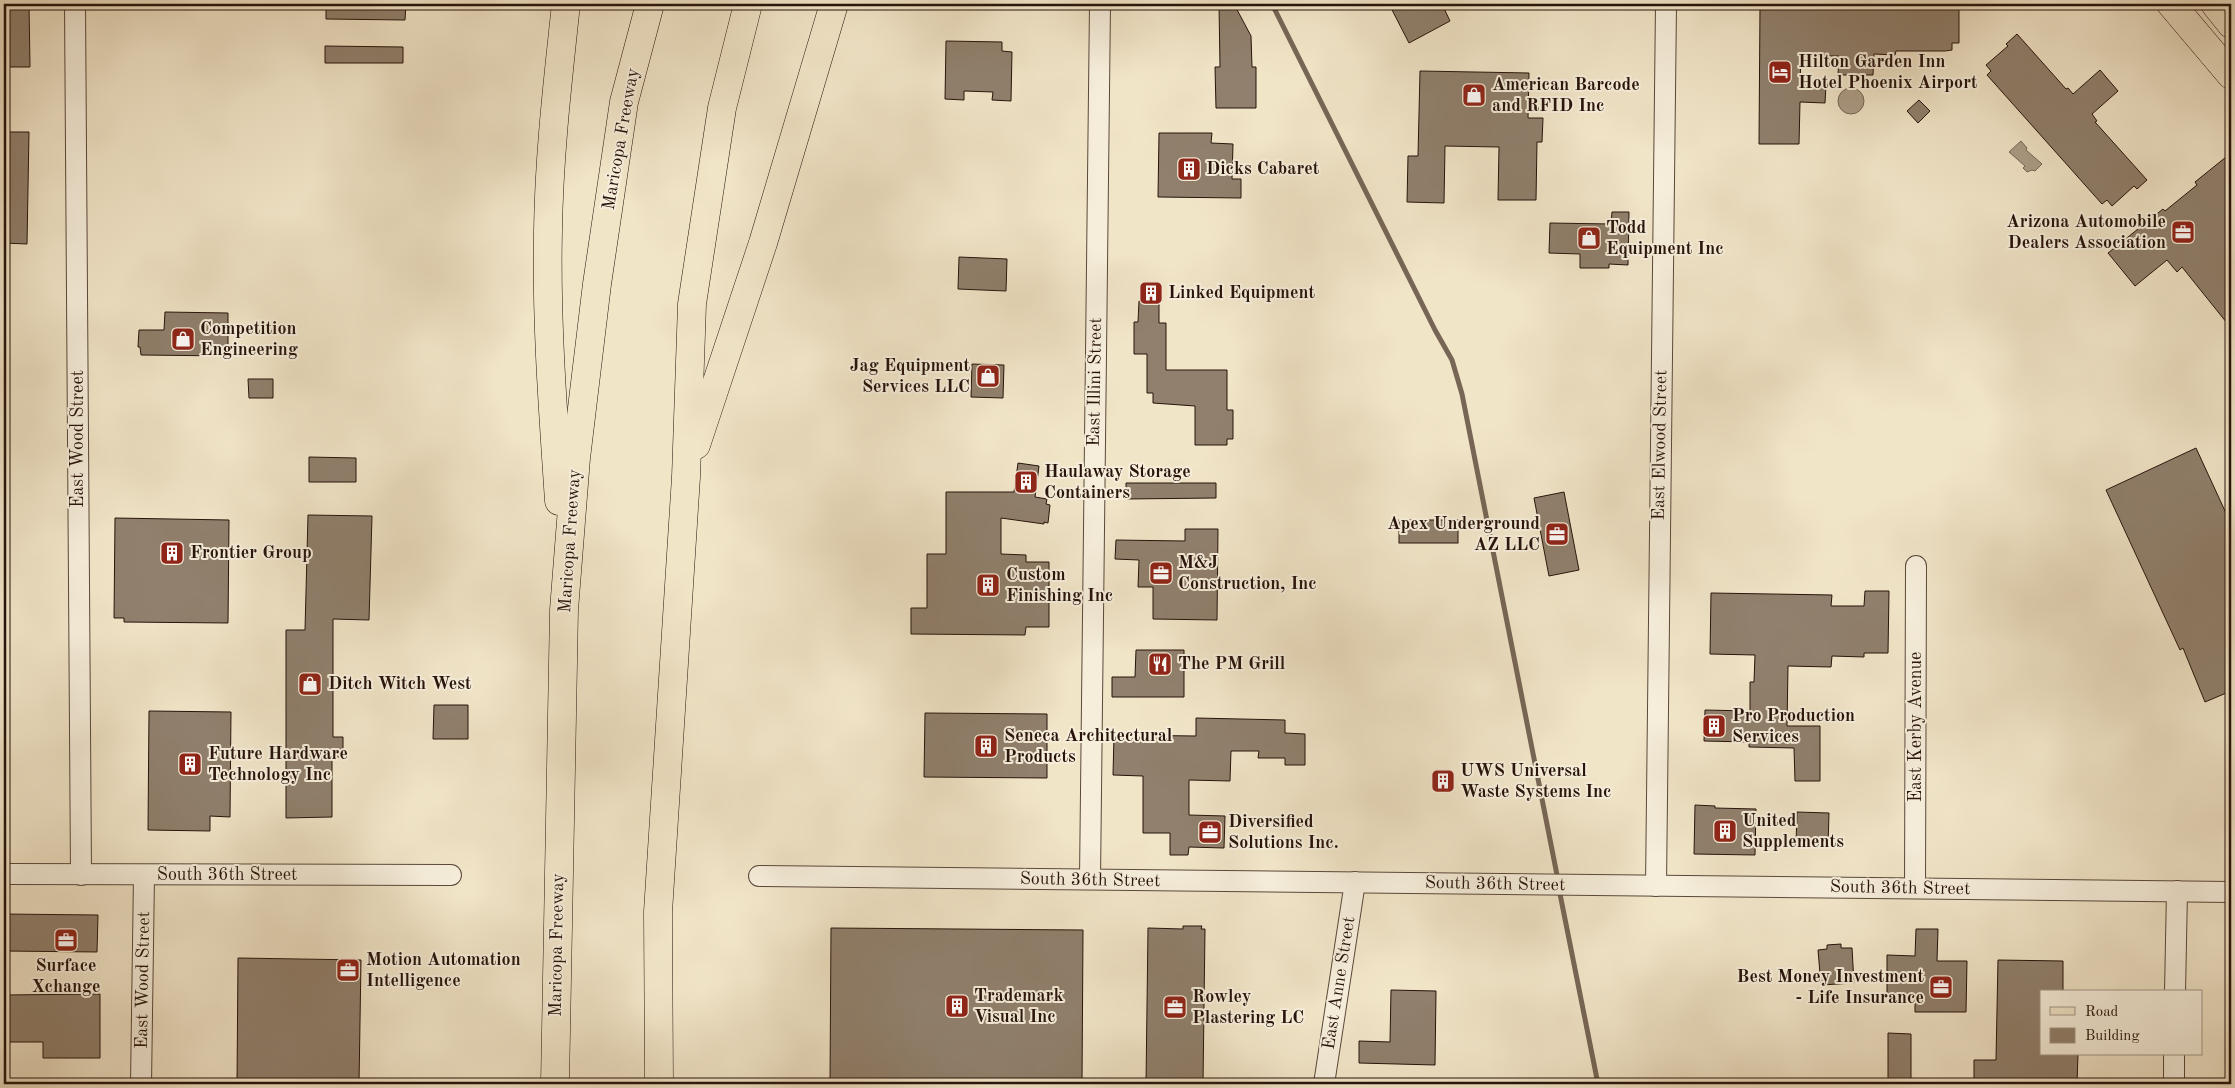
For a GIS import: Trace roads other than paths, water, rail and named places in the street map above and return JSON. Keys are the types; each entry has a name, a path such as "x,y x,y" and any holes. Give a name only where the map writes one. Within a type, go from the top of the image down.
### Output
{"main road":[{"path":"565,591 552,399 547,278 557,81 566,4"},
{"name":"Maricopa Freeway","path":"556,1084 555,1006 565,591 576,458 596,284 624,102 650,4"},
{"path":"658,1084 658,912 686,477 692,304 722,108 748,4"},
{"path":"686,477 763,243 834,4"},
{"path":"2171,4 2231,76"},
{"path":"2215,4 2231,24"}],"street":[{"name":"East Wood Street","path":"75,4 81,875"},
{"name":"East Illini Street","path":"1090,879 1100,4"},
{"name":"East Elwood Street","path":"1656,886 1666,4"},
{"name":"East Kerby Avenue","path":"1915,888 1916,566"},
{"name":"South 36th Street","path":"4,874 451,875"},
{"name":"East Wood Street","path":"141,1084 144,875"},
{"name":"South 36th Street","path":"759,876 2231,892"},
{"name":"East Anne Street","path":"1324,1084 1355,882"},
{"path":"2175,990 2177,891"},
{"path":"2174,1056 2174,1084"}],"waterway":[{"path":"1272,4 1435,330 1452,360 1462,394 1558,880"},
{"path":"1559,889 1598,1084"}],"place":[{"name":"Hilton Garden Inn Hotel Phoenix Airport","path":"1780,72"},
{"name":"American Barcode and RFID Inc","path":"1474,95"},
{"name":"Dicks Cabaret","path":"1189,169"},
{"name":"Arizona Automobile Dealers Association","path":"2183,232"},
{"name":"Todd Equipment Inc","path":"1589,238"},
{"name":"Linked Equipment","path":"1151,293"},
{"name":"Competition Engineering","path":"183,339"},
{"name":"Jag Equipment Services LLC","path":"988,376"},
{"name":"Haulaway Storage Containers","path":"1026,482"},
{"name":"Apex Underground AZ LLC","path":"1557,534"},
{"name":"Frontier Group","path":"172,553"},
{"name":"M&J Construction, Inc","path":"1161,573"},
{"name":"Custom Finishing Inc","path":"988,585"},
{"name":"The PM Grill","path":"1160,664"},
{"name":"Ditch Witch West","path":"310,684"},
{"name":"Pro Production Services","path":"1714,726"},
{"name":"Seneca Architectural Products","path":"986,746"},
{"name":"Future Hardware Technology Inc","path":"190,764"},
{"name":"UWS Universal Waste Systems Inc","path":"1443,781"},
{"name":"United Supplements","path":"1725,831"},
{"name":"Diversified Solutions Inc.","path":"1210,832"},
{"name":"Surface Xchange","path":"66,940"},
{"name":"Motion Automation Intelligence","path":"348,970"},
{"name":"Best Money Investment - Life Insurance","path":"1941,987"},
{"name":"Trademark Visual Inc","path":"957,1006"},
{"name":"Rowley Plastering LC","path":"1175,1007"}]}
